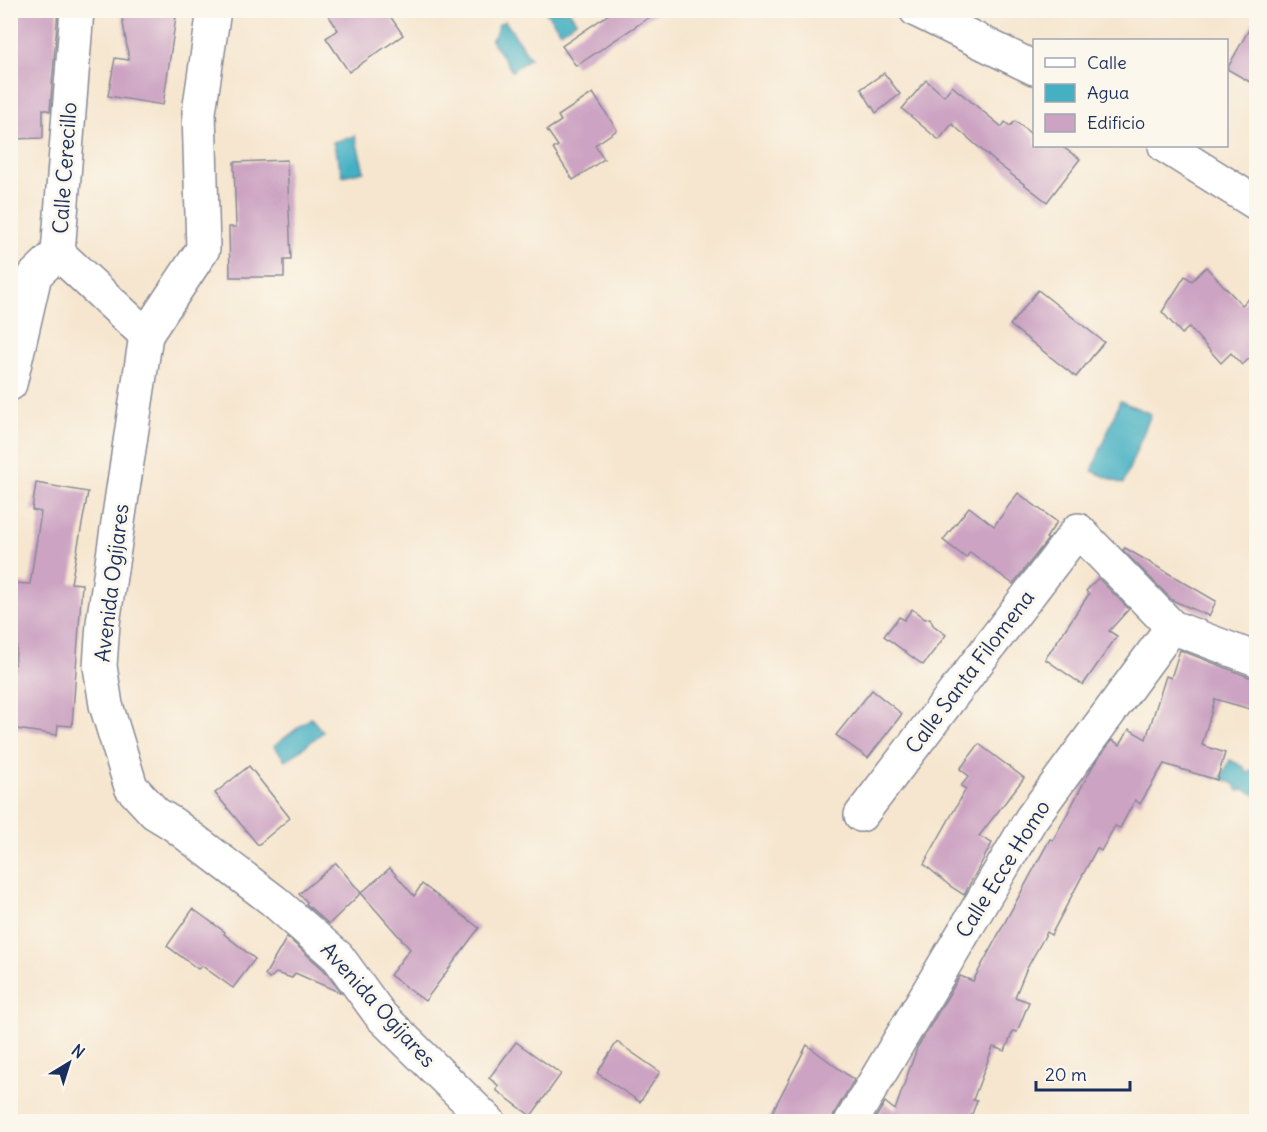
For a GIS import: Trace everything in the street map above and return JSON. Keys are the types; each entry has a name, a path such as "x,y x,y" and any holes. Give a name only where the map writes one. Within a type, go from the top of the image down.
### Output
{"street":[{"name":"Calle Cerecillo","path":"10,384 35,275 58,253 77,10"},
{"name":"Avenida Ogíjares","path":"213,10 199,112 203,249 146,335 103,623 100,666 106,705 131,787 155,813 173,824 274,901 338,957 381,1016 489,1122"},
{"path":"916,10 1033,67"},
{"path":"1167,147 1257,202"},
{"path":"58,253 146,335"},
{"name":"Calle Santa Filomena","path":"861,815 1078,530 1172,627"},
{"path":"1172,627 1257,659"},
{"name":"Calle Ecce Homo","path":"851,1122 1031,819 1172,627"}],"water":[{"path":"545,11 569,11 576,21 561,32"},
{"path":"505,21 530,58 512,71 491,40 496,34 498,25"},
{"path":"355,136 364,171 343,176 333,142"},
{"path":"1120,401 1151,414 1123,484 1092,471"},
{"path":"311,718 323,732 286,761 274,746"},
{"path":"1230,760 1244,767 1246,773 1252,770 1256,773 1256,795 1244,789 1238,791 1235,784 1221,778"}],"building":[{"path":"10,10 58,10 50,111 43,109 43,138 10,139"},
{"path":"121,10 177,10 163,105 108,96 115,58 129,60"},
{"path":"325,10 386,10 403,35 349,72 326,38 338,30"},
{"path":"615,10 660,10 576,66 562,46"},
{"path":"1257,15 1257,86 1228,70"},
{"path":"884,73 900,94 876,113 861,89"},
{"path":"926,80 944,96 952,86 1002,127 1005,122 1010,126 1015,121 1033,135 1033,147 1062,147 1080,159 1047,202 952,124 939,140 902,109"},
{"path":"593,93 617,130 595,145 604,159 573,180 553,149 558,146 547,130 561,121 558,116"},
{"path":"287,160 291,260 284,260 284,277 230,277 229,227 236,227 234,162"},
{"path":"1206,267 1242,305 1257,291 1257,352 1242,365 1231,353 1221,363 1189,327 1182,334 1162,312 1185,276 1192,281"},
{"path":"1038,290 1104,342 1076,377 1010,325"},
{"path":"36,483 88,492 71,583 82,584 72,726 58,725 57,735 10,728 10,701 18,636 10,635 10,583 30,584 41,512 32,510"},
{"path":"1018,493 1057,522 1046,538 1048,539 1013,584 970,552 966,558 943,540 969,507 994,526"},
{"path":"1125,548 1216,601 1209,616 1172,600 1123,550"},
{"path":"1098,578 1129,609 1109,631 1117,636 1083,685 1045,659 1089,594 1086,591"},
{"path":"912,609 925,619 930,618 933,625 946,635 923,665 884,636 899,617 904,620"},
{"path":"1180,650 1249,677 1257,677 1257,711 1215,699 1202,745 1225,753 1217,780 1164,764 1140,804 1135,800 1120,828 1115,826 1101,851 1097,848 1051,935 1047,932 1026,970 1015,997 1029,1002 1017,1032 1013,1031 1005,1051 993,1047 973,1100 977,1101 969,1122 873,1122 885,1102 895,1110 917,1048 960,976 973,981 1050,839 1053,840 1094,764 1112,740 1120,745 1129,729 1146,739 1166,676 1171,678"},
{"path":"872,690 902,714 868,758 836,735"},
{"path":"979,744 1024,778 979,836 992,843 964,895 924,864 966,789 961,786 969,776 960,769"},
{"path":"249,766 290,818 258,845 215,793"},
{"path":"336,863 361,893 329,924 306,904 307,902 299,894"},
{"path":"390,868 414,896 422,884 479,928 425,1001 390,975 410,949 361,893"},
{"path":"193,909 225,932 224,934 255,959 233,988 202,966 198,969 167,946"},
{"path":"287,937 324,970 341,993 295,973 292,978 276,973 269,979 265,975"},
{"path":"516,1042 561,1074 531,1116 496,1090 499,1086 489,1078"},
{"path":"617,1042 660,1072 640,1102 597,1073"},
{"path":"807,1045 854,1080 835,1112 832,1122 767,1122"}]}
